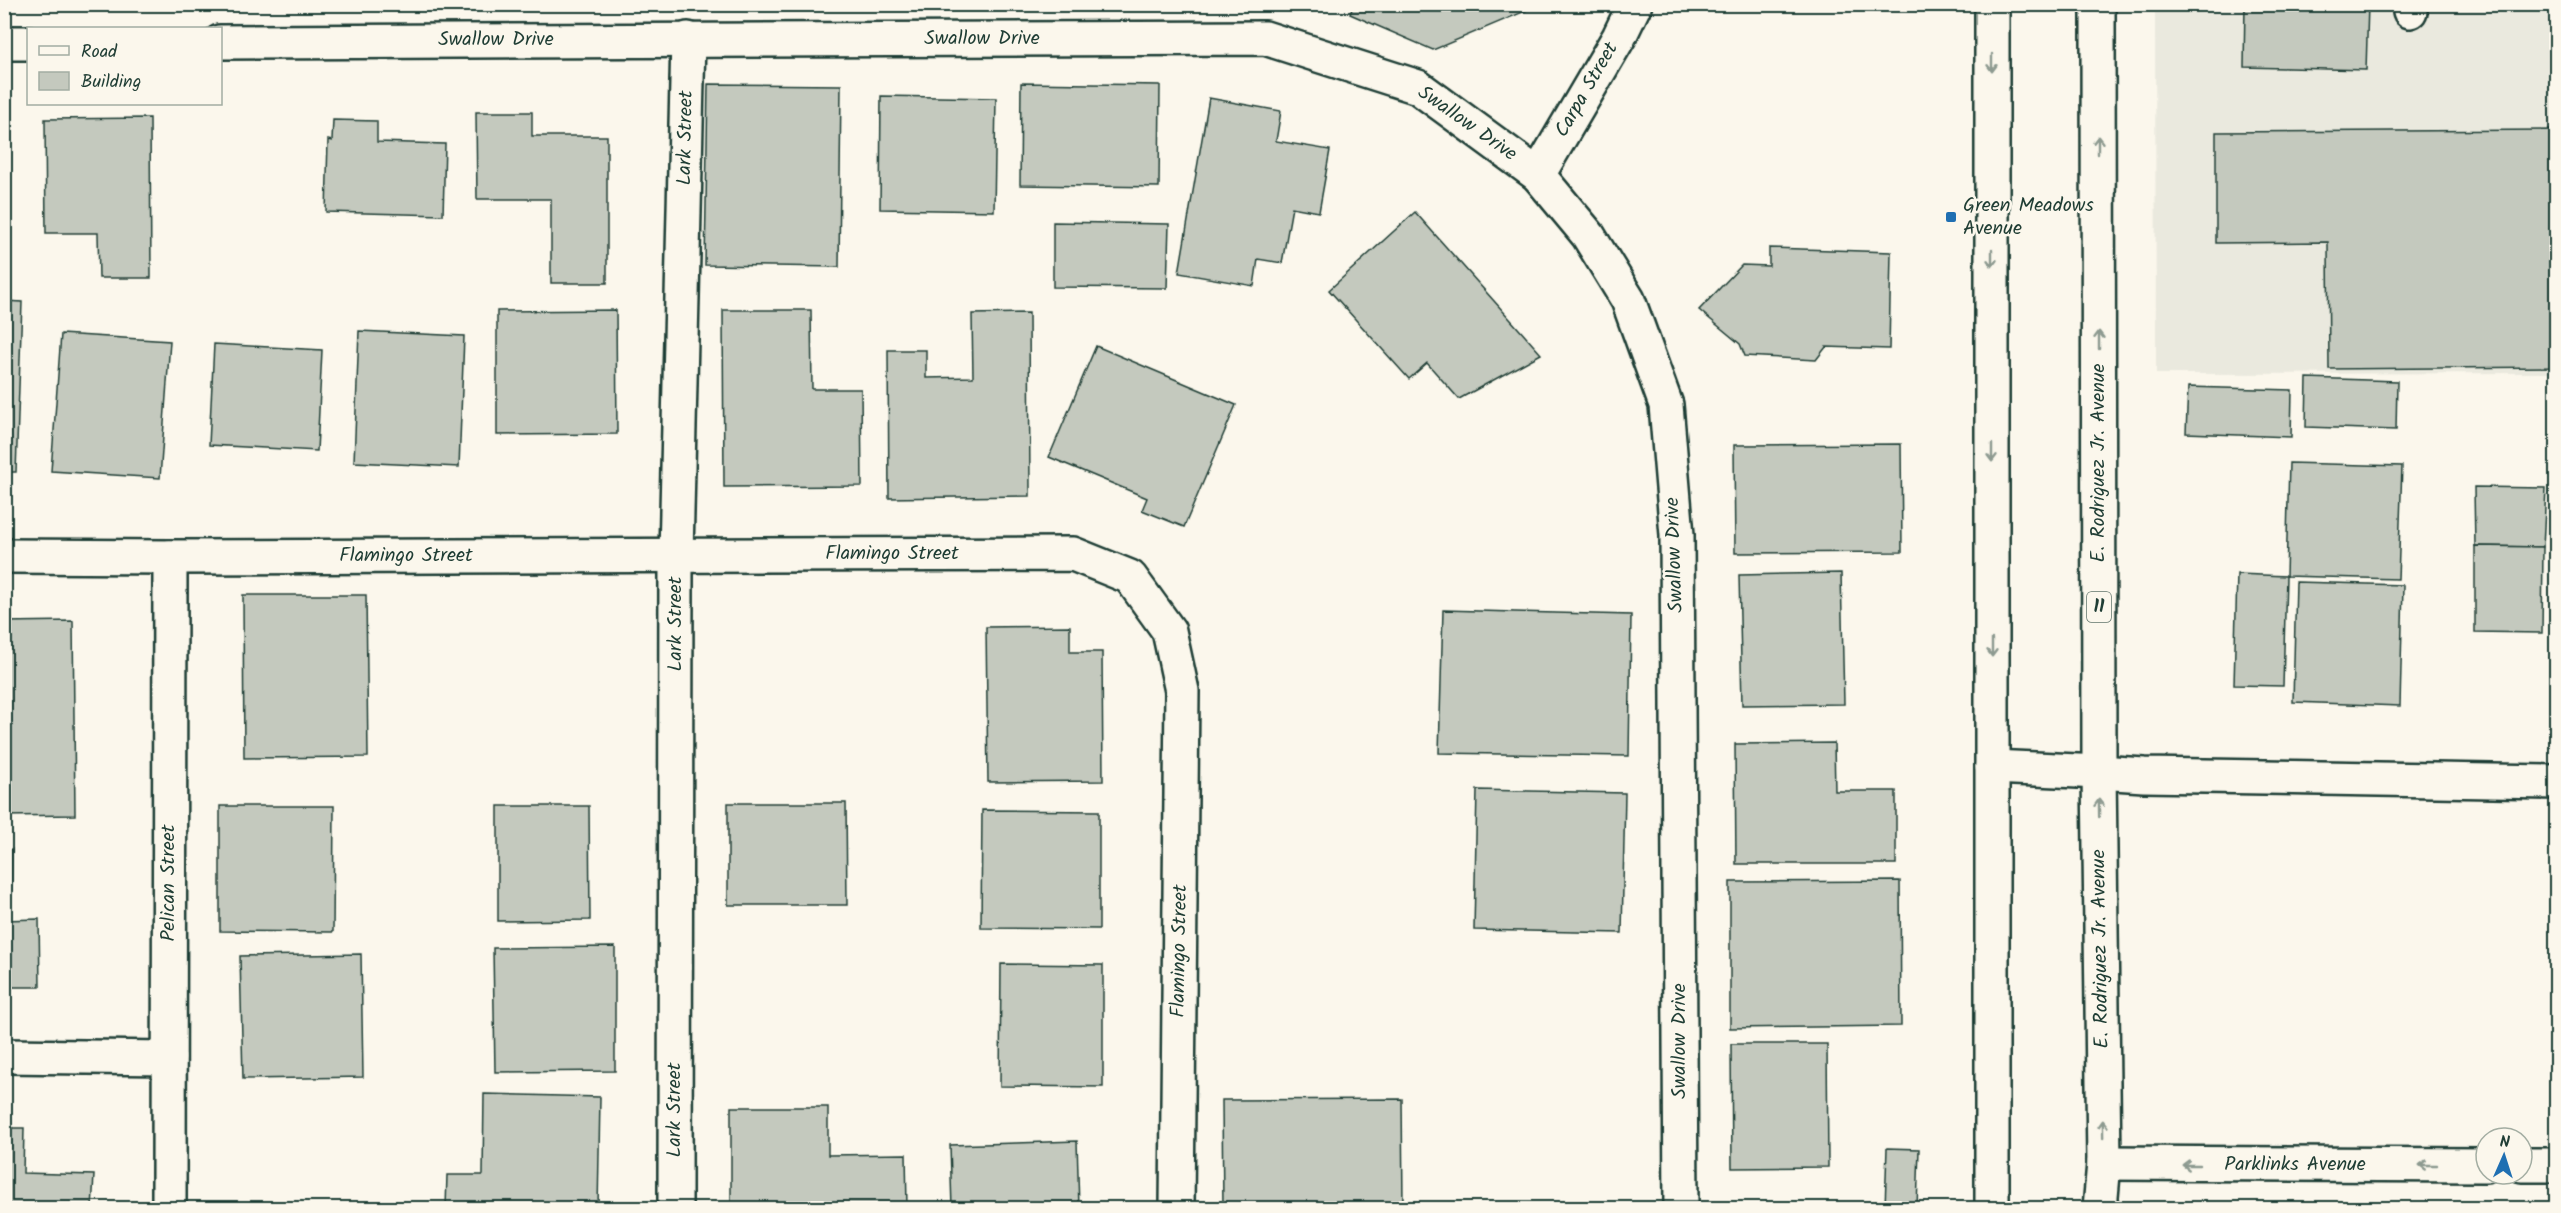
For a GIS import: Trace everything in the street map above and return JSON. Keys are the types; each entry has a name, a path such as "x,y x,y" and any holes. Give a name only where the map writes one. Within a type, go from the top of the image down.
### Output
{"street":[{"name":"Carpa Street","path":"1538,175 1635,4"},
{"path":"1992,4 1992,1209"},
{"name":"E. Rodriguez Jr. Avenue","path":"2098,4 2099,772 2104,1163 2100,1209"},
{"name":"Swallow Drive","path":"222,42 1265,38 1418,87 1538,175 1588,235 1628,300 1666,405 1677,535 1681,1209"},
{"name":"Lark Street","path":"675,1209 676,554 688,39"},
{"path":"4,43 27,43"},
{"name":"Flamingo Street","path":"4,556 1073,554 1130,577 1169,631 1182,691 1177,1209"},
{"name":"Pelican Street","path":"169,1209 170,557"},
{"path":"1992,767 2156,776 2556,782"},
{"path":"4,1056 169,1058"},
{"name":"Parklinks Avenue","path":"2104,1163 2474,1165"},
{"path":"2534,1165 2556,1165"}],"shaded area":[{"path":"2155,5 2556,5 2556,373 2156,374"},
{"path":"5,849 12,849 11,907 5,907"}],"building":[{"path":"1354,4 1542,4 1433,50 1350,14"},
{"path":"2245,4 2368,4 2366,70 2244,67"},
{"path":"1021,83 1160,85 1159,187 1020,185"},
{"path":"708,84 841,85 839,267 705,265"},
{"path":"881,96 996,98 994,211 880,209"},
{"path":"1209,98 1281,111 1276,141 1330,150 1319,212 1292,207 1282,263 1258,259 1254,286 1179,273"},
{"path":"4,109 6,109 4,196"},
{"path":"476,112 532,112 532,136 607,136 607,283 551,283 551,199 477,199"},
{"path":"150,118 151,278 99,278 98,233 46,233 45,119"},
{"path":"333,120 377,121 377,142 445,144 443,215 326,212 328,140 332,141"},
{"path":"2556,130 2556,367 2329,369 2328,242 2216,243 2216,132"},
{"path":"1415,212 1541,354 1459,399 1427,363 1409,379 1329,290"},
{"path":"1053,222 1169,224 1167,288 1053,287"},
{"path":"1769,248 1891,252 1889,349 1826,347 1816,360 1745,356 1740,344 1699,310 1742,265 1769,266"},
{"path":"4,301 22,302 16,472 4,472"},
{"path":"616,310 617,434 497,435 497,311"},
{"path":"723,310 811,310 812,389 861,389 862,486 724,487"},
{"path":"1029,313 1030,496 889,498 888,350 926,350 926,378 973,377 972,314"},
{"path":"359,331 464,336 459,467 354,462"},
{"path":"61,334 170,341 160,478 51,471"},
{"path":"214,344 322,350 317,451 209,445"},
{"path":"1096,346 1236,405 1184,527 1142,510 1147,498 1049,457"},
{"path":"2307,378 2397,381 2396,430 2306,427"},
{"path":"2188,387 2292,390 2291,437 2186,433"},
{"path":"1901,444 1902,552 1735,553 1734,445"},
{"path":"2289,463 2402,466 2398,579 2286,576"},
{"path":"2474,487 2546,488 2543,547 2475,546"},
{"path":"2475,546 2543,547 2542,633 2475,632"},
{"path":"1841,573 1844,704 1742,705 1739,575"},
{"path":"2237,574 2286,576 2283,686 2234,685"},
{"path":"2296,582 2403,585 2400,706 2293,702"},
{"path":"243,595 366,595 368,757 244,758"},
{"path":"1443,610 1631,615 1629,756 1439,753"},
{"path":"73,621 75,815 4,816 4,622"},
{"path":"1070,626 1070,652 1102,652 1103,781 988,782 986,627"},
{"path":"1834,743 1835,791 1896,791 1896,864 1736,864 1735,744"},
{"path":"1477,790 1625,793 1622,933 1474,930"},
{"path":"728,803 846,803 847,905 728,905"},
{"path":"220,806 334,806 333,932 220,931"},
{"path":"498,806 589,806 590,920 498,921"},
{"path":"982,810 1099,811 1099,929 981,928"},
{"path":"1900,881 1901,1026 1730,1028 1730,882"},
{"path":"39,919 40,987 4,987 4,920"},
{"path":"615,947 615,1071 495,1072 493,948"},
{"path":"361,954 363,1077 243,1079 240,956"},
{"path":"1001,964 1103,965 1103,1087 1000,1086"},
{"path":"1731,1044 1827,1044 1828,1167 1732,1168"},
{"path":"484,1094 600,1097 598,1208 446,1208 447,1175 483,1175"},
{"path":"1402,1099 1403,1208 1223,1208 1222,1100"},
{"path":"731,1107 828,1107 828,1155 906,1154 907,1208 731,1208"},
{"path":"4,1128 24,1128 23,1173 94,1175 92,1208 4,1208"},
{"path":"1077,1141 1079,1208 952,1208 950,1145"},
{"path":"1887,1148 1919,1149 1917,1208 1885,1208"}],"place":[{"name":"Green Meadows Avenue","path":"1951,217"}]}
